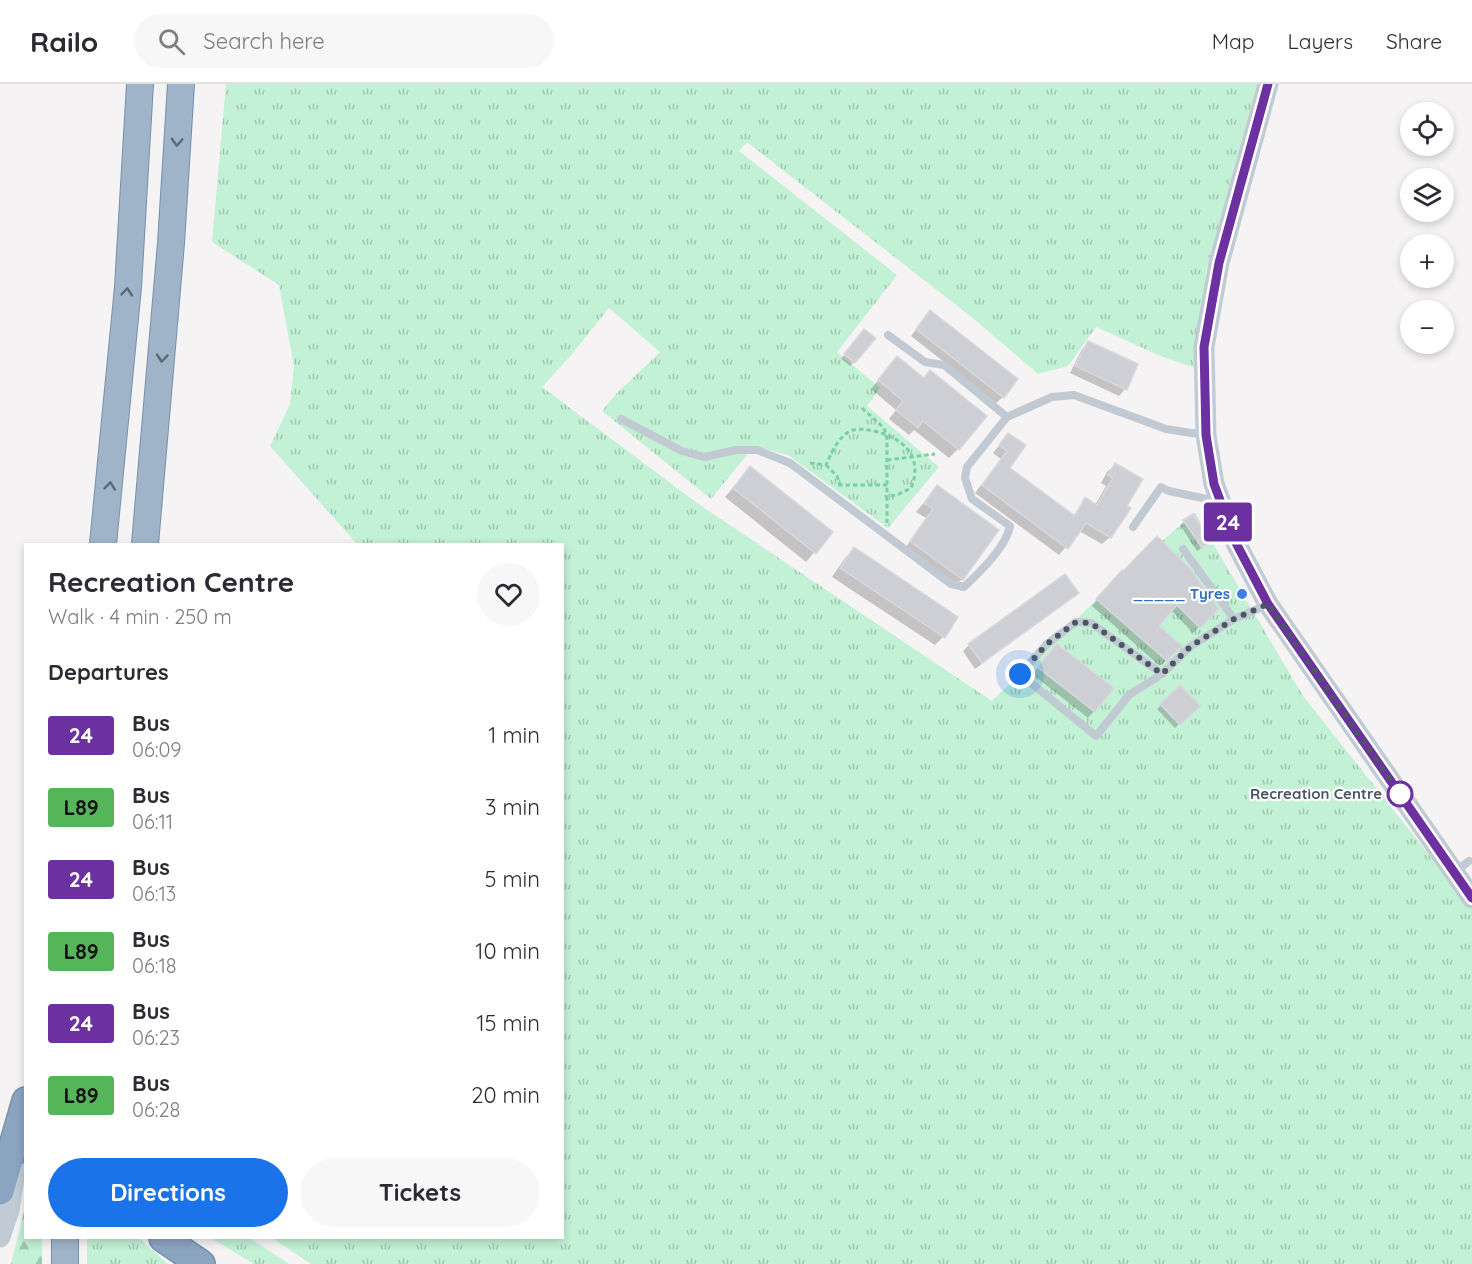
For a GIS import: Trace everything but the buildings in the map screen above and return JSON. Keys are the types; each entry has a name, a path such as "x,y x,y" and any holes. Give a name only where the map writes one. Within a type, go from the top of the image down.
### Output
{"highway":[{"path":"103,543 128,287 140,84"},
{"path":"145,543 171,243 181,84"},
{"path":"0,1191 24,1110"},
{"path":"65,1239 65,1264"},
{"path":"164,1239 201,1264"}],"main road":[{"path":"1268,84 1233,207 1209,313 1204,347 1206,435 1214,484 1236,543 1268,604 1462,867 1472,898"},
{"path":"0,1237 9,1210 24,1116"}],"lane":[{"path":"888,335 925,362 944,365 1007,417"},
{"path":"621,419 682,451 704,457 736,450 757,450 790,463 951,584 964,587 977,575 1008,536 1010,526 972,499 965,478 967,467 1007,417 1052,397 1074,395 1166,429 1206,435"},
{"path":"1133,527 1161,487 1169,491 1221,502"},
{"path":"1183,549 1234,619"},
{"path":"1162,674 1091,623 1076,622 1047,644 1020,674 1096,736 1129,695 1162,674 1191,646 1234,619 1268,604"}],"path":[{"path":"862,408 883,427 887,435 887,524 881,532"},
{"path":"826,465 837,442 848,432 860,429 880,432 899,440 912,457 915,473 910,488 887,497"},
{"path":"887,460 935,454"},
{"path":"800,471 807,463 826,465 837,476 840,485"},
{"path":"820,486 887,485"}],"green space":[{"path":"226,84 1257,84 1206,271 1201,370 1163,357 1096,327 1068,366 1038,374 974,319 747,142 739,151 897,275 837,352 880,388 867,406 939,467 888,528 788,455 754,446 711,499 602,411 616,394 660,352 609,308 542,387 697,503 992,701 1124,573 1195,513 1303,696 1472,909 1472,1264 311,1264 274,1239 564,1239 564,543 356,543 270,446 290,404 294,367 279,285 212,242"},
{"path":"24,1211 24,1239 42,1239 42,1264 11,1264"},
{"path":"87,1239 140,1239 168,1264 87,1264"},
{"path":"213,1239 252,1239 289,1264 254,1264"}],"bus line":[{"name":"24","path":"1268,84 1219,263 1204,347 1206,435 1214,484 1236,543 1268,604 1472,898"}],"place":[{"name":"_____ Tyres","path":"1242,594"},
{"name":"Recreation Centre","path":"1400,794"}],"route":[{"path":"1020,674 1047,644 1076,622 1091,623 1162,674 1191,646 1234,619 1268,604 1405,801 1400,794"}]}
